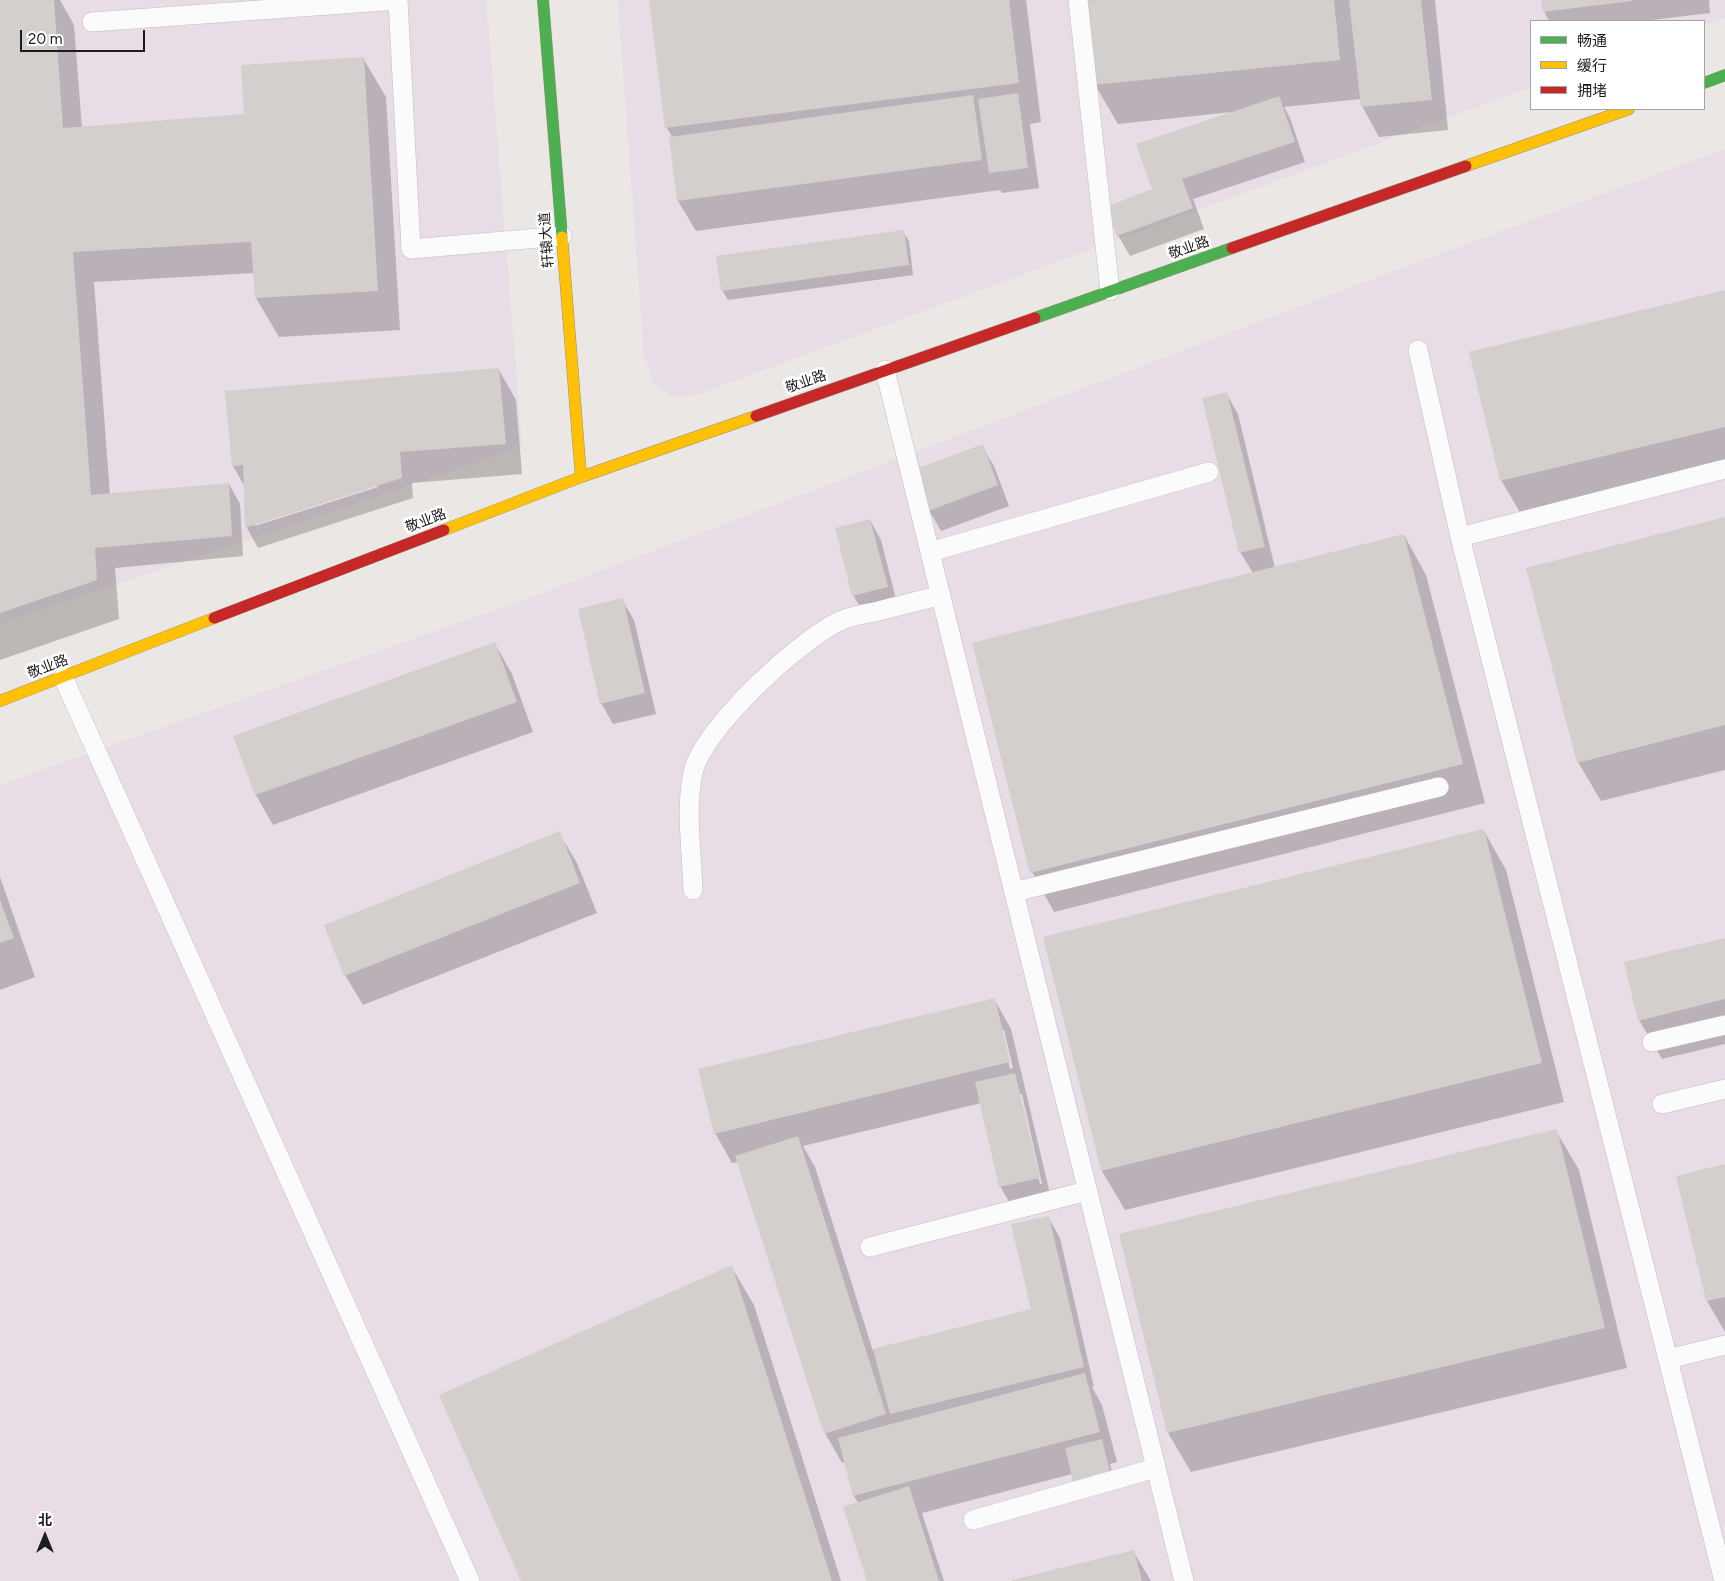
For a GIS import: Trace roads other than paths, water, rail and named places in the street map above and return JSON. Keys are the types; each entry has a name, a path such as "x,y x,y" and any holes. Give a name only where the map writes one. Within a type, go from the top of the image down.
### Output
{"street":[{"name":"轩辕大道","path":"543,0 581,477"},
{"path":"1705,83 1725,75"},
{"name":"敬业路","path":"0,701 581,477 1626,110"}],"lane":[{"path":"92,22 398,0 411,249 562,236"},
{"path":"1078,0 1110,291"},
{"path":"1418,350 1460,537 1724,1581"},
{"path":"885,370 1184,1581"},
{"path":"1460,537 1725,469"},
{"path":"930,552 1209,472"},
{"path":"693,890 689,794 693,770 707,742 738,704 783,661 819,633 843,620 941,595"},
{"path":"63,677 470,1581"},
{"path":"1014,892 1439,787"},
{"path":"1652,1042 1725,1025"},
{"path":"1662,1104 1725,1089"},
{"path":"870,1247 1087,1191"},
{"path":"1668,1359 1725,1345"},
{"path":"973,1520 1156,1468"}]}
